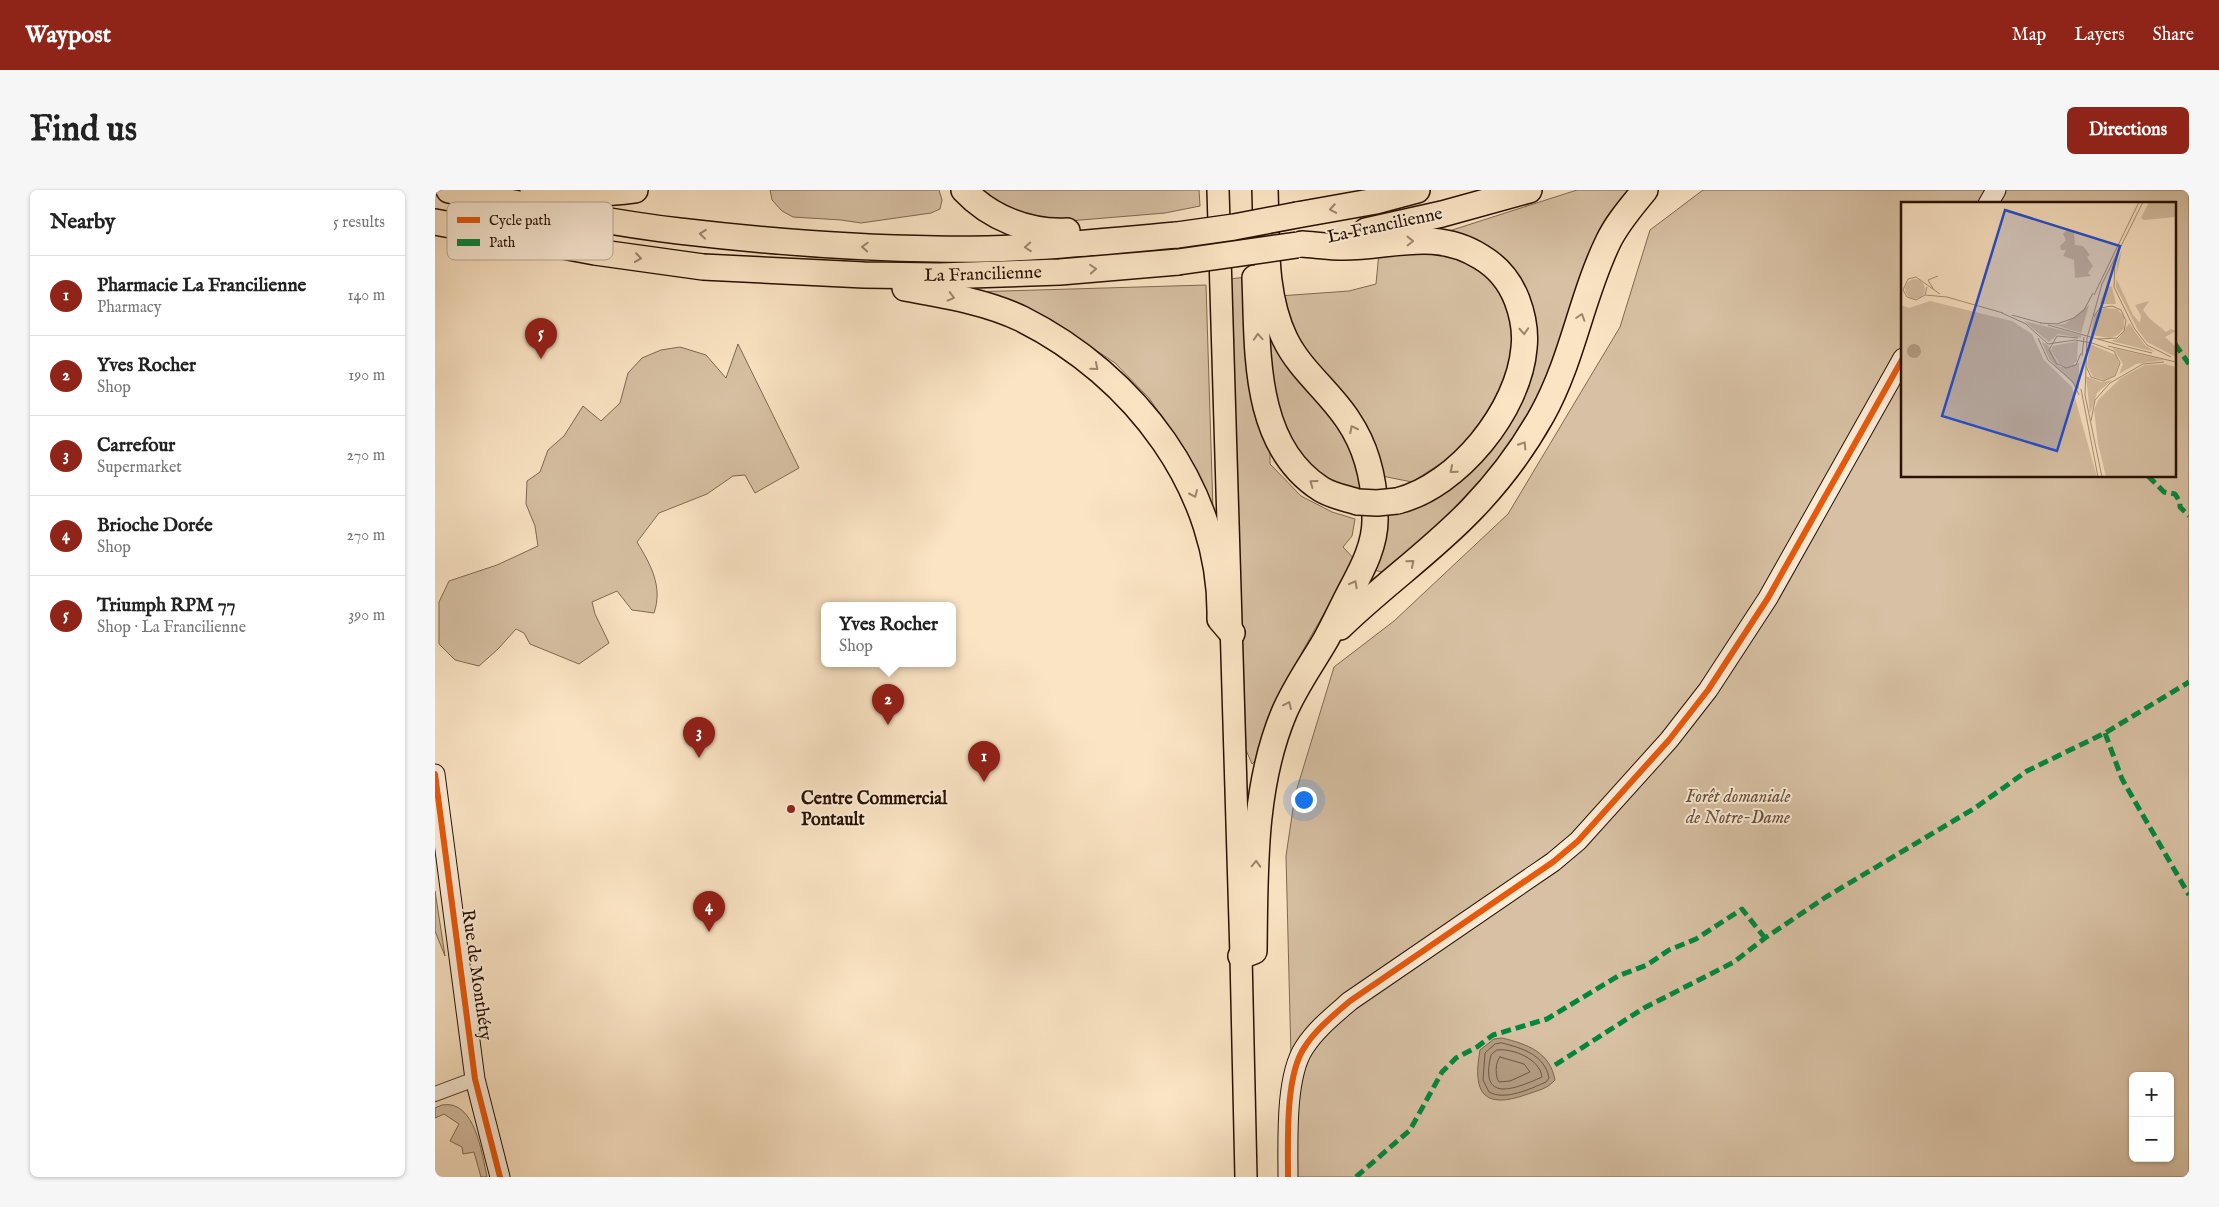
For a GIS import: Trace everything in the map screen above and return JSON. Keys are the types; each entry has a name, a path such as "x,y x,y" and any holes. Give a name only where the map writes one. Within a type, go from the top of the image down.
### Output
{"highway":[{"name":"La Francilienne","path":"449,190 508,202"},
{"path":"533,190 572,194 607,194 635,190"},
{"path":"964,190 983,208 1009,222 1027,227 1129,239"},
{"path":"1251,190 1260,368 1268,415 1279,443 1294,466 1304,476 1323,490 1358,502 1397,501 1429,489 1453,471 1479,444 1499,418 1514,388 1524,349 1523,320 1513,289 1498,270 1483,258 1456,246 1417,240 1345,247 1300,244"},
{"path":"1241,956 1254,951 1259,826 1262,796 1274,739 1295,690 1324,643 1362,569 1370,549 1376,519 1373,485 1366,459 1348,420 1299,362 1278,322 1269,284 1265,190"},
{"name":"La Francilienne","path":"613,221 679,231 816,244 937,250 1010,248 1177,235 1234,227 1376,201 1416,190"},
{"name":"La Francilienne","path":"613,254 703,267 864,275 1005,275 1178,262 1300,244 1433,216 1529,190"},
{"path":"1324,643 1369,599 1471,510 1499,479 1542,414 1561,376 1608,242 1645,190"},
{"path":"783,271 826,284 905,288 975,303 1021,319 1053,337 1084,358 1112,381 1146,417 1185,474 1196,498 1210,543 1218,584 1220,619 1232,633"}],"main road":[{"path":"1218,190 1241,956 1245,1177"}],"street":[{"path":"1990,202 1996,190"},
{"path":"1288,1177 1288,1118 1294,1073 1303,1049 1331,1017 1350,1001 1525,883 1578,841 1669,740 1708,690 1768,598 1901,362"},
{"name":"Rue de Monthéty","path":"435,774 475,1079 500,1177"},
{"path":"435,1094 475,1079"}],"green space":[{"path":"770,190 939,190 942,200 940,209 931,213 861,223 793,217 782,211 772,200"},
{"path":"980,190 1199,190 1200,206 1165,213 1045,223 988,198"},
{"path":"1577,190 1633,190 1522,432 1489,476 1446,521 1382,572 1373,570 1381,517 1411,506 1506,421 1522,291 1446,232"},
{"name":"Forêt domaniale de Notre-Dame","path":"1703,190 2189,190 2189,1177 1294,1177 1286,856 1295,795 1334,667 1394,621 1508,514 1620,327 1650,230"},
{"path":"1435,250 1477,263 1504,296 1515,339 1509,378 1483,422 1457,453 1412,482 1382,476 1301,347 1279,296 1349,291 1376,284 1379,252"},
{"path":"1247,277 1260,426 1270,451 1270,464 1301,496 1332,512 1355,519 1352,536 1343,547 1356,561 1315,628 1288,680 1277,706 1263,750 1252,764 1246,750 1229,279"},
{"path":"1206,285 1213,511 1177,439 1149,398 1115,363 1050,319 970,292"},
{"path":"1262,287 1349,437 1365,485 1357,493 1303,467 1273,418"},
{"path":"738,344 799,468 755,493 745,475 733,476 707,494 659,513 637,542 654,576 657,594 654,613 632,610 617,591 592,602 595,614 609,643 579,664 530,644 524,633 516,629 479,666 455,660 439,644 439,602 449,581 497,565 538,546 535,526 526,504 527,481 540,472 548,450 564,436 583,406 601,421 620,403 628,373 642,358 661,350 680,347 706,355 726,378"},
{"path":"435,891 445,956 435,931"},
{"path":"442,1105 453,1105 462,1110 469,1119 475,1130 483,1155 487,1177 481,1177 474,1152 463,1154 462,1147 450,1141 459,1124 444,1114 435,1118 435,1108"}],"water":[{"path":"1502,1038 1520,1043 1543,1056 1552,1070 1555,1080 1543,1089 1513,1099 1491,1099 1480,1087 1478,1065 1480,1050 1494,1039"}],"marked path":[{"path":"2177,347 2189,364"},
{"path":"2150,478 2164,492 2175,494 2180,502 2180,507 2189,516"},
{"path":"1555,1065 1644,1008 1734,962 1765,938 1826,897 1975,808 2027,771 2105,733 2189,682"},
{"path":"2105,733 2122,779 2189,895"},
{"path":"1356,1177 1410,1130 1442,1072 1456,1058 1477,1047 1493,1035 1547,1019 1618,976 1647,965 1669,950 1696,939 1742,909 1765,938"}],"cycle path":[{"path":"1288,1177 1288,1128 1293,1075 1298,1060 1309,1041 1325,1023 1350,1001 1553,862 1578,841 1669,740 1708,690 1768,598 1901,362"},
{"path":"435,774 475,1079 500,1177"}],"place":[{"name":"Triumph RPM 77","path":"541,359"},
{"name":"Yves Rocher","path":"888,725"},
{"name":"Carrefour","path":"699,758"},
{"name":"Pharmacie La Francilienne","path":"984,782"},
{"name":"Centre Commercial Pontault","path":"791,809"},
{"name":"Brioche Dorée","path":"709,932"}]}
